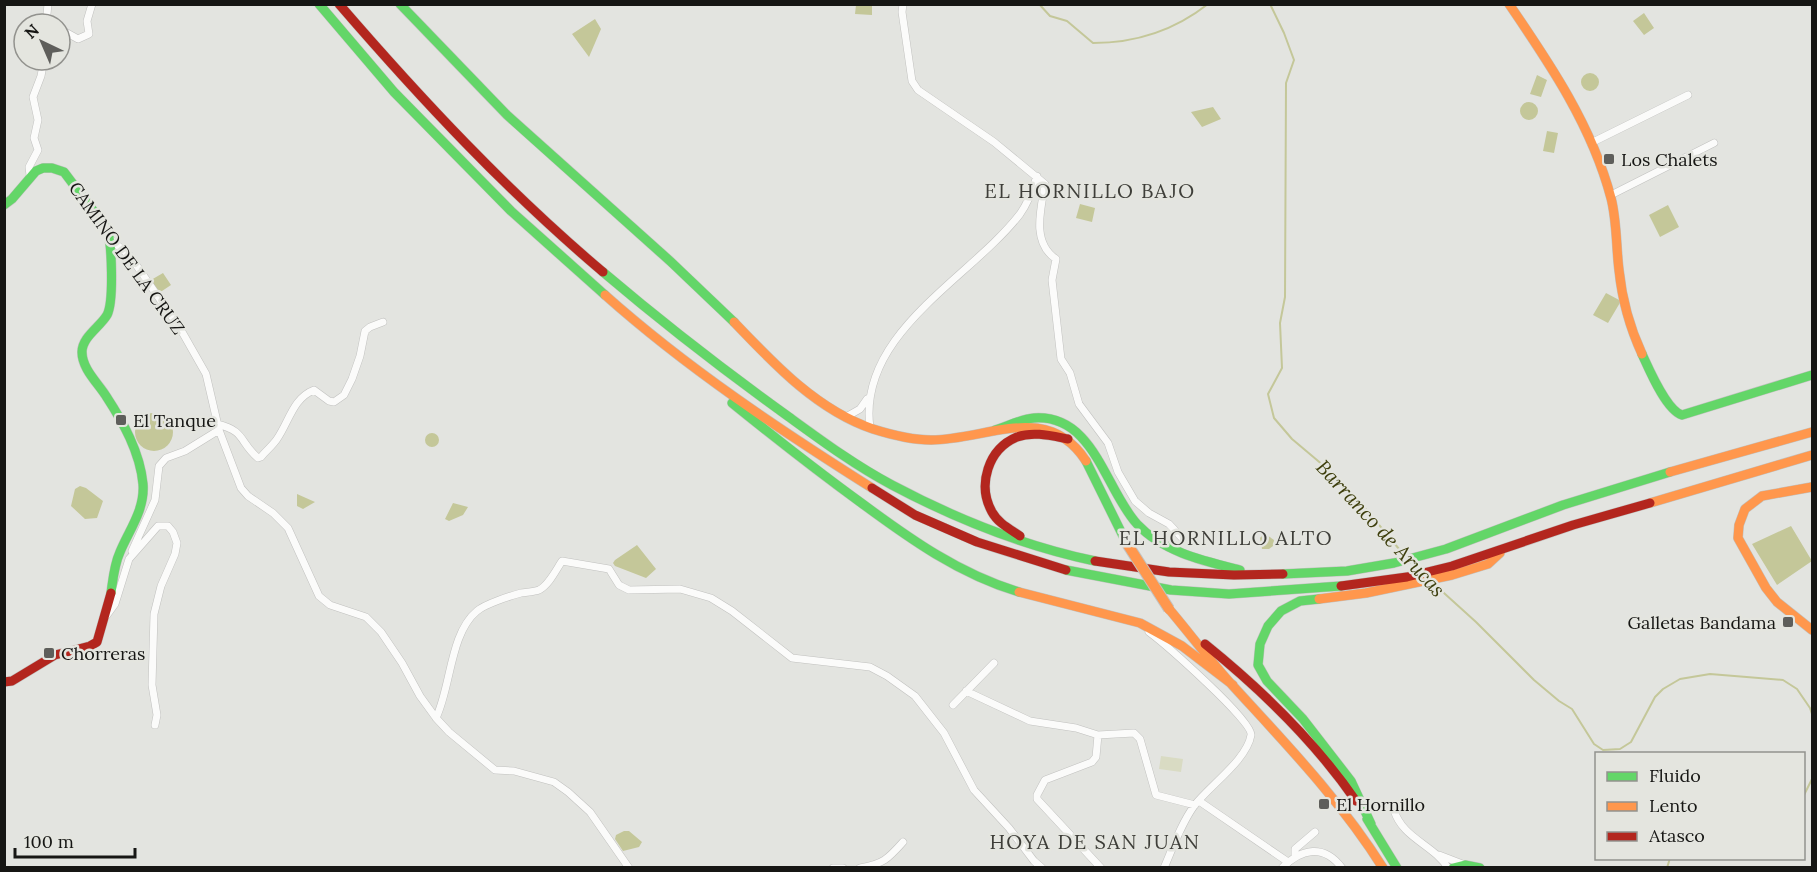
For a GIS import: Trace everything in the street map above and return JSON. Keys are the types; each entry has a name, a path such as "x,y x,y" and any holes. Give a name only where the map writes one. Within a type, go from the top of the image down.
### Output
{"main road":[{"path":"319,4 394,92 511,211 642,328 783,446 924,549 968,573 1007,590 1135,622 1155,630 1181,645 1233,685"},
{"path":"339,4 405,80 522,200 574,248 718,366 814,435 890,484 984,529 1040,547 1093,561 1169,572 1262,575 1347,571 1395,563 1446,549 1596,495 1812,432"},
{"path":"400,4 508,116 714,301 782,372 811,396 870,428 930,440 1024,427 1046,428 1068,439 1091,468 1126,542 1169,609 1233,685 1313,771 1347,813 1383,867"},
{"path":"1509,4 1567,93 1592,143 1611,195 1619,275 1634,332 1650,371 1671,406 1682,415 1811,378"},
{"name":"CAMINO DE LA CRUZ","path":"30,175 42,167 53,167 64,172 107,229 111,240"},
{"path":"4,205 14,200 30,175"},
{"path":"4,682 12,681 55,656 97,642 115,563 143,499 144,483 137,458 107,397 86,366 82,351 86,339 108,317 111,240"},
{"path":"679,357 827,460 915,515 977,542 1058,569 1172,590 1229,594 1324,594"},
{"path":"995,430 1034,418 1045,418 1070,426 1091,448 1126,511 1151,536 1165,546 1187,556 1262,575"},
{"path":"1040,547 1008,528 990,510 986,498 985,474 996,452 1016,437 1030,434 1068,439"},
{"path":"1371,824 1351,781 1303,718 1267,681 1258,665 1260,644 1268,626 1281,611 1300,601 1324,594 1407,578 1452,566 1573,525 1812,455"},
{"path":"1812,487 1762,496 1745,508 1739,525 1738,538 1766,588 1777,602 1812,630"},
{"path":"1190,633 1223,658 1282,713 1345,784 1397,867"},
{"path":"1453,867 1465,865 1480,867"}],"street":[{"path":"72,36 78,39 88,34 87,21 92,4"},
{"path":"903,4 902,12 912,81 918,90 994,142 1045,184 1040,213 1041,242 1046,252 1056,259 1052,280 1061,358 1070,373 1079,404 1108,443 1118,472 1135,501 1149,513 1169,524 1183,539"},
{"path":"30,175 29,166 38,150 34,138 38,120 33,96 41,72"},
{"path":"1592,143 1688,94"},
{"path":"1611,195 1714,143"},
{"path":"870,428 869,397 876,376 893,343 917,312 964,270 1022,212 1037,176"},
{"name":"CAMINO DE LA CRUZ","path":"111,240 130,256 181,330 206,374 218,427 241,488 288,528 319,596 330,606 347,609 366,617 381,632 436,718 449,732 495,770 514,771 554,782 568,792 590,812 629,867"},
{"path":"104,618 115,604 129,559 155,500 159,466 166,458 185,451 218,427 238,431 253,454 258,458 261,457 277,439 289,414 306,393 314,390 334,402 344,395 360,356 365,331 383,322"},
{"path":"846,417 860,409 869,397"},
{"path":"129,559 158,526 168,526 173,532 177,543 175,554 161,586 154,614 152,685 157,715 155,725"},
{"path":"436,718 457,644 468,621 478,610 518,594 539,590 562,561 609,569 619,585 629,590 680,590 711,598 732,611 792,658 870,667 887,676 915,696 944,733 974,790 1009,828 1034,861 1042,867"},
{"path":"1135,622 1167,646 1239,714 1250,728 1251,735 1241,756 1197,803 1176,839 1164,867"},
{"path":"953,705 994,663"},
{"path":"966,691 1030,721 1076,728 1098,735 1134,733 1140,739 1156,795 1197,803 1285,865 1295,856 1312,851 1323,852 1335,858 1342,867"},
{"path":"1098,735 1096,757 1092,762 1046,780 1037,795 1038,799 1101,867"},
{"path":"1399,805 1394,810 1396,818 1407,832 1439,855 1465,865"},
{"path":"1295,856 1295,849 1315,832"},
{"path":"860,867 878,864 888,859 903,842"},
{"path":"1439,855 1448,867"},
{"path":"888,859 890,867"},
{"path":"833,867 843,867"}],"shaded area":[{"path":"856,5 872,5 872,15 855,14"},
{"path":"1644,13 1654,28 1644,35 1633,21"},
{"path":"595,19 601,29 589,57 572,34"},
{"path":"1590,73 1596,76 1599,82 1596,88 1590,91 1584,88 1581,82 1584,76"},
{"path":"1537,75 1547,80 1541,97 1530,94"},
{"path":"1525,102 1533,102 1538,107 1536,118 1525,120 1520,115 1520,107"},
{"path":"1213,107 1221,119 1202,127 1191,112"},
{"path":"1547,131 1558,133 1554,153 1543,151"},
{"path":"1080,204 1095,208 1092,222 1076,218"},
{"path":"1668,205 1679,227 1660,237 1649,215"},
{"path":"163,273 171,285 159,293 151,280"},
{"path":"1606,293 1621,301 1608,323 1593,315"},
{"path":"154,413 167,419 173,432 167,445 154,451 141,445 135,432 141,419"},
{"path":"429,433 435,433 439,440 435,447 429,447 425,443 425,437"},
{"path":"80,486 103,501 97,518 85,519 71,506 75,489"},
{"path":"297,494 315,502 303,509 297,506"},
{"path":"453,503 468,507 463,515 449,521 445,519"},
{"path":"1791,526 1812,561 1777,585 1752,544"},
{"path":"1264,533 1274,540 1273,546 1269,549 1262,549 1260,538"},
{"path":"637,545 656,569 646,578 615,566 613,563"},
{"path":"1161,756 1183,759 1181,772 1159,769"},
{"path":"629,831 642,842 639,847 623,851 615,839 616,835"}],"waterway":[{"name":"Barranco de Arucas","path":"1039,4 1050,16 1067,21 1093,43 1140,38 1168,28 1208,4"},
{"name":"Barranco de Arucas","path":"1270,4 1294,60 1286,83 1285,297 1280,323 1282,368 1268,394 1274,418 1292,439 1330,471 1360,502 1404,555"},
{"name":"Barranco de Arucas","path":"1434,584 1534,680 1572,709 1594,744 1603,750 1620,749 1631,742 1655,697 1663,689 1680,679 1710,674 1783,680 1797,689 1812,714"},
{"name":"Barranco de Arucas","path":"1805,793 1812,779"},
{"name":"Barranco de Arucas","path":"1667,868 1669,860"}],"traffic: fast":[{"path":"319,4 394,92 511,211 605,295"},
{"path":"400,4 507,115 670,261 734,322"},
{"path":"4,205 36,171 52,168 64,172 107,229 112,272 109,308 107,315 85,342 82,352 87,370 103,391 130,438 143,484 142,502 118,557 111,593"},
{"path":"603,272 741,382 879,478 941,509 991,530 1042,548 1095,561"},
{"path":"1642,354 1664,397 1676,412 1682,415 1812,375"},
{"path":"732,403 827,478 916,542 976,576 1019,592"},
{"path":"995,430 1034,418 1054,420 1071,428 1096,456 1126,509 1147,534 1185,554 1240,570"},
{"path":"1086,461 1126,542"},
{"path":"1283,574 1347,571 1394,563 1446,549 1563,505 1670,472"},
{"path":"1066,570 1171,590 1229,594 1341,586"},
{"path":"1319,599 1300,601 1281,611 1268,626 1260,644 1258,665 1267,681 1303,719 1351,781 1371,824"},
{"path":"1367,819 1397,868"},
{"path":"1453,868 1465,865 1480,868"}],"traffic: slow":[{"path":"1509,4 1568,96 1603,171 1613,207 1624,302 1642,354"},
{"path":"605,295 701,373 803,444 872,488"},
{"path":"734,322 765,354 815,398 853,421 873,429 902,437 931,440 1015,428 1035,428 1053,432 1070,443 1086,461"},
{"path":"1670,472 1812,432"},
{"path":"1650,503 1812,455"},
{"path":"1812,487 1762,496 1745,509 1739,525 1738,538 1766,588 1777,602 1812,630"},
{"path":"1126,542 1169,609"},
{"path":"1319,599 1366,593 1452,575 1488,564 1500,553"},
{"path":"1019,592 1140,623 1182,646 1233,685"},
{"path":"1169,609 1226,678 1331,797 1367,843 1383,868"}],"traffic: jam":[{"path":"339,4 401,75 499,177 603,272"},
{"path":"1020,536 1004,526 992,512 988,502 986,480 992,459 1007,443 1023,435 1068,439"},
{"path":"872,488 915,515 977,542 1066,570"},
{"path":"1341,586 1407,577 1452,566 1573,525 1650,503"},
{"path":"1095,561 1169,572 1234,575 1283,574"},
{"path":"4,682 12,681 55,655 97,642 111,593"},
{"path":"1205,644 1247,679 1286,717 1323,757 1356,801"}],"place":[{"name":"Los Chalets","path":"1609,159"},
{"name":"El Tanque","path":"121,420"},
{"name":"Galletas Bandama","path":"1788,622"},
{"name":"Chorreras","path":"49,653"},
{"name":"El Hornillo","path":"1324,804"}],"district":[{"name":"EL HORNILLO BAJO","path":"1090,190"},
{"name":"EL HORNILLO ALTO","path":"1226,537"},
{"name":"HOYA DE SAN JUAN","path":"1095,841"}]}
